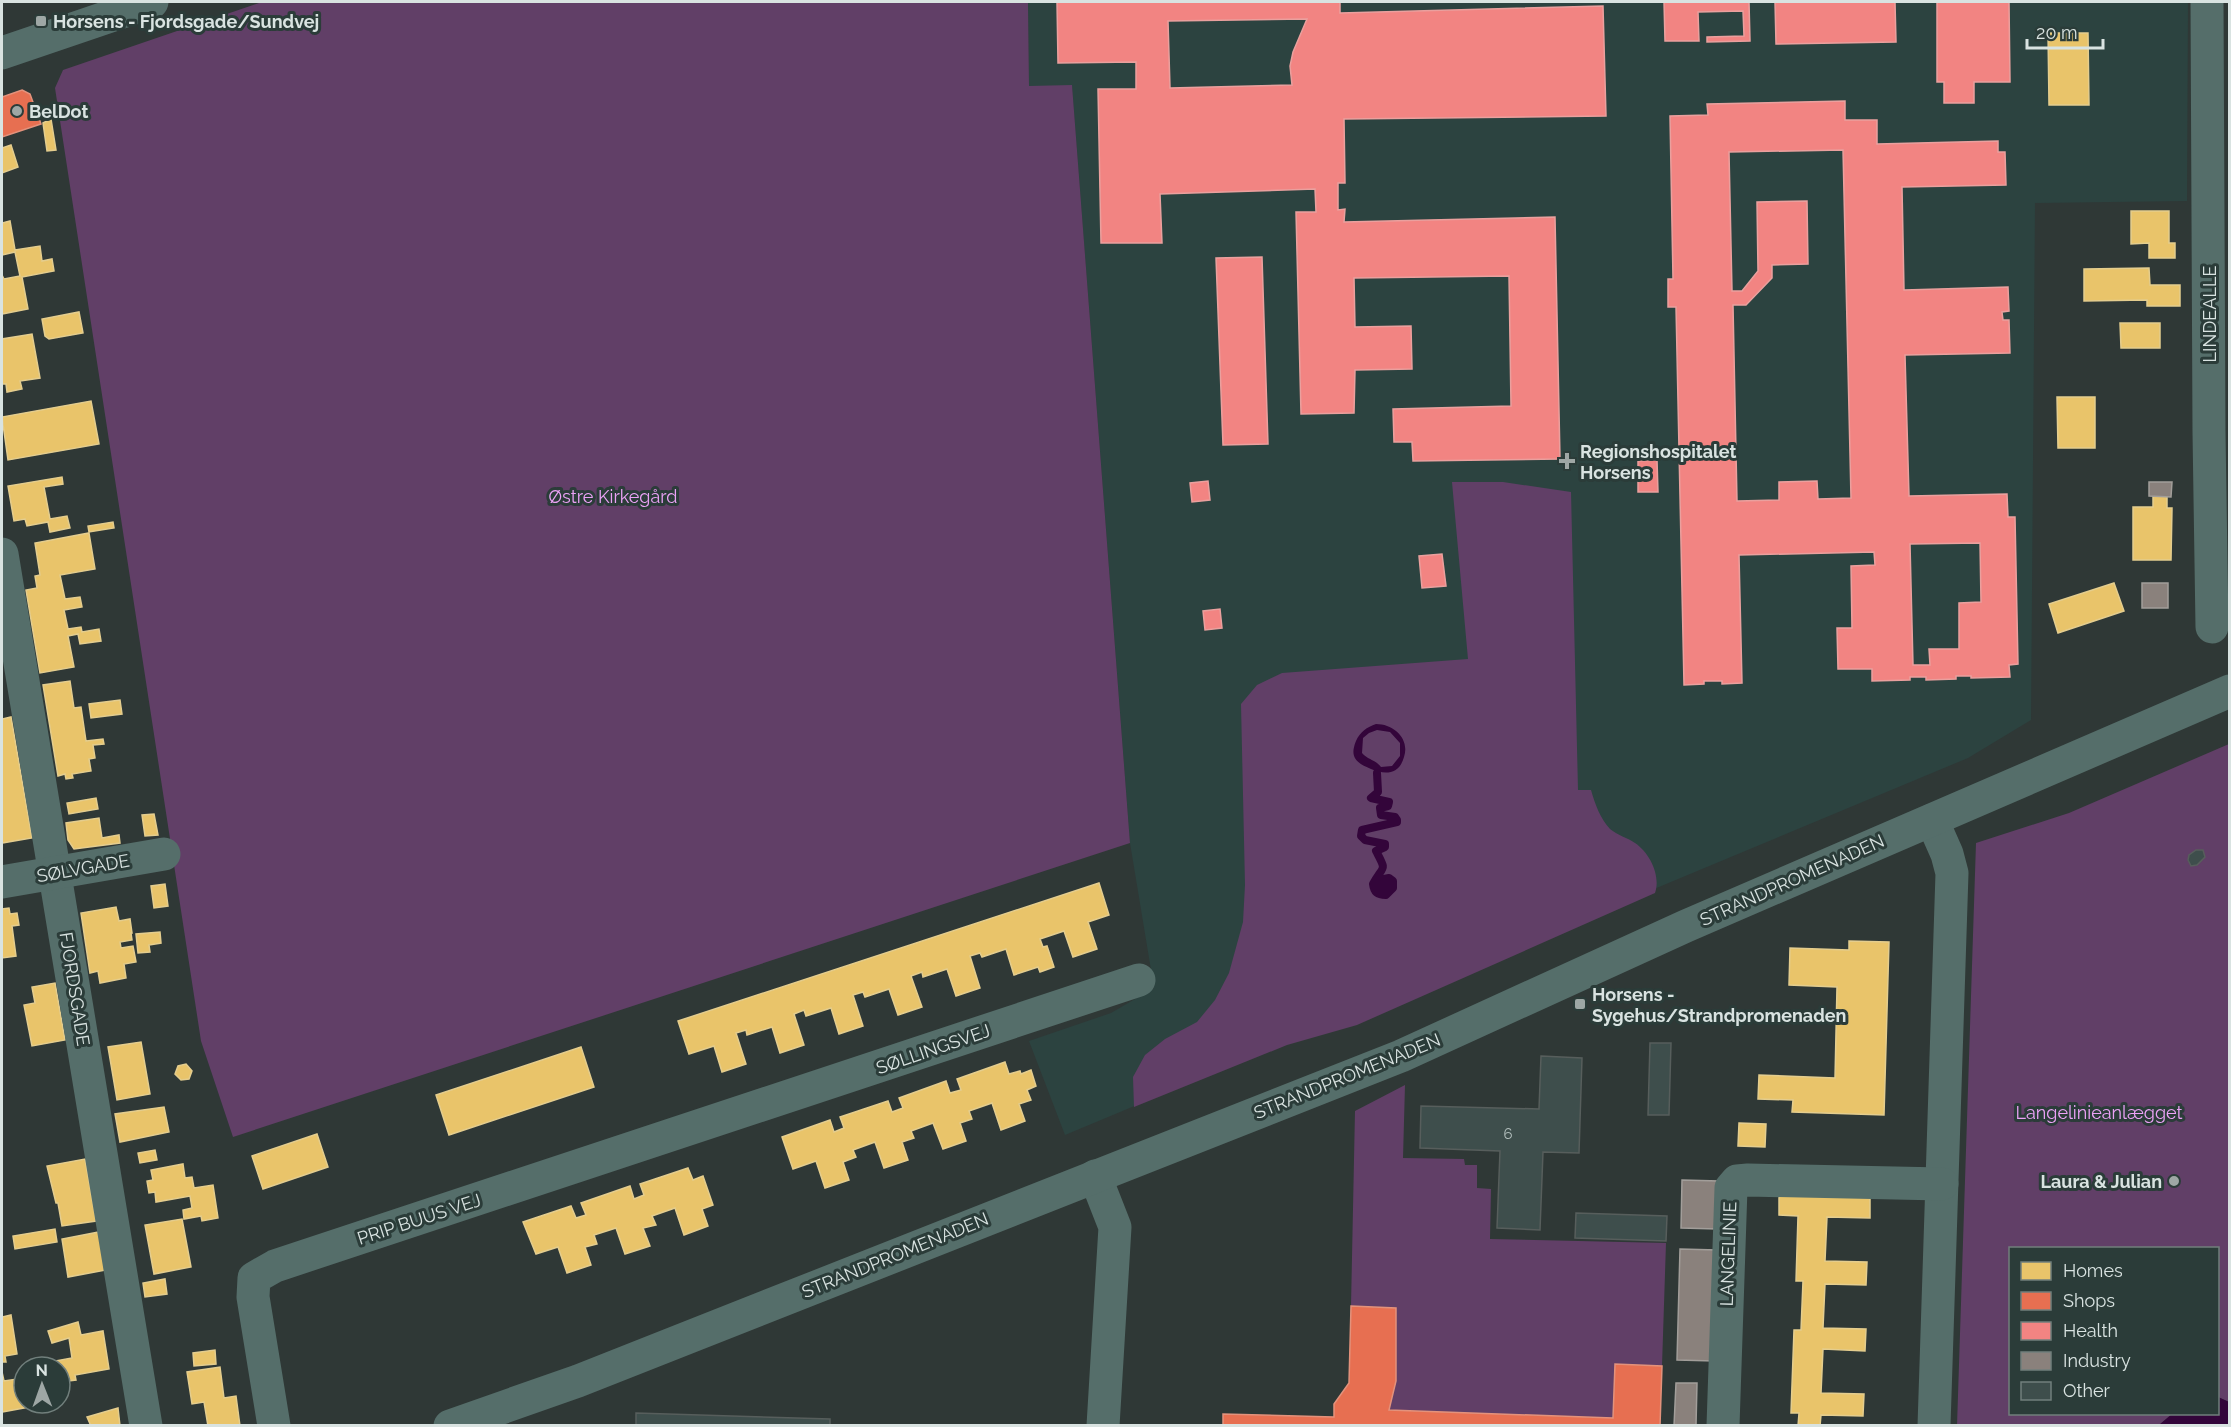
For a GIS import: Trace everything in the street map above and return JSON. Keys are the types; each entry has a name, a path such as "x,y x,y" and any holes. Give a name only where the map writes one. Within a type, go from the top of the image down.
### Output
{"street":[{"path":"2,53 153,2"},
{"name":"LINDEALLE","path":"2207,2 2212,627"},
{"name":"FJORDSGADE","path":"2,554 146,1425"},
{"name":"STRANDPROMENADEN","path":"450,1425 578,1381 1401,1056 1686,927 2229,692"},
{"path":"1932,820 1947,854 1952,873 1934,1425"},
{"name":"SØLVGADE","path":"2,882 164,854"},
{"name":"SØLLINGSVEJ","path":"727,1118 1139,980"},
{"name":"PRIP BUUS VEJ","path":"274,1425 253,1297 254,1278 275,1266 727,1118"},
{"path":"1095,1176 1115,1227 1103,1425"},
{"name":"LANGELINIE","path":"1724,1425 1731,1188 1737,1181 1942,1184"}],"shaded area":[{"name":"Regionshospitalet Horsens","path":"1028,2 2188,2 2187,201 2035,203 2031,720 1968,758 1065,1135 1029,1041 1111,1013 1154,988 1130,843 1072,86 1029,87"},
{"path":"1376,724 1394,730 1405,744 1402,763 1391,772 1376,771 1362,764 1354,756 1356,741 1362,732","holes":["1377,730 1390,732 1400,743 1400,756 1392,766 1381,767 1362,753 1363,738"]},
{"path":"2219,1397 2229,1402 2229,1425 2159,1425 2171,1415 2219,1415"}],"green space":[{"name":"Østre Kirkegård","path":"262,2 1028,2 1029,86 1072,85 1130,843 233,1137 201,1041 55,88 63,70"},
{"path":"1452,482 1503,482 1571,492 1578,790 1591,790 1598,811 1610,829 1635,843 1650,859 1657,879 1655,893 1357,1025 1287,1045 1134,1107 1133,1077 1145,1055 1165,1039 1197,1022 1215,1000 1229,973 1243,922 1245,885 1241,704 1257,685 1282,673 1468,659"},
{"name":"Langelinieanlægget","path":"2229,744 2229,1402 2219,1397 2219,1247 2009,1247 2009,1415 2171,1415 2159,1425 1957,1426 1976,843 2069,813"},
{"path":"1405,1085 1403,1158 1464,1159 1465,1165 1477,1165 1477,1188 1491,1189 1490,1239 1666,1243 1662,1366 1615,1365 1613,1418 1389,1410 1396,1381 1396,1308 1351,1306 1355,1111"}],"building: Homes":[{"path":"2048,33 2088,33 2089,105 2049,105"},
{"path":"51,119 56,150 47,151 43,123"},
{"path":"11,145 18,167 2,173 2,148"},
{"path":"2131,211 2169,211 2169,243 2175,243 2175,258 2149,258 2149,243 2131,244"},
{"path":"10,221 15,250 40,246 42,261 52,259 54,271 22,277 28,309 2,314 2,275 4,279 20,276 15,252 2,255 2,223"},
{"path":"2149,268 2150,285 2180,285 2180,306 2147,306 2147,300 2084,301 2084,269"},
{"path":"79,312 83,333 49,339 45,336 42,319"},
{"path":"2120,323 2160,323 2160,348 2121,348"},
{"path":"32,334 40,378 20,381 22,389 7,392 6,384 2,384 2,339"},
{"path":"2057,397 2095,397 2095,448 2058,448"},
{"path":"91,401 99,444 8,460 2,417"},
{"path":"62,477 63,484 44,487 50,519 67,516 70,528 50,532 48,522 27,526 25,519 14,521 8,486"},
{"path":"2153,496 2167,496 2167,508 2172,508 2171,560 2133,560 2133,507 2153,507"},
{"path":"113,522 114,528 89,532 88,526"},
{"path":"89,533 95,569 60,575 65,599 80,597 82,607 64,610 68,629 81,627 82,632 99,629 101,641 80,644 78,634 68,636 74,667 40,673 26,590 37,588 35,576 40,575 35,543"},
{"path":"2114,583 2124,611 2058,633 2049,604"},
{"path":"70,681 74,708 81,707 86,741 103,739 104,744 93,745 95,758 89,759 91,771 72,774 73,778 66,779 65,774 58,776 43,685"},
{"path":"120,700 122,714 91,718 89,704"},
{"path":"11,717 32,838 2,843 2,719"},
{"path":"96,798 98,809 69,814 67,803"},
{"path":"154,814 158,835 145,836 142,815"},
{"path":"99,818 102,838 119,835 120,843 74,849 68,840 66,823"},
{"path":"1099,883 1109,915 1088,922 1097,949 1073,957 1064,931 1040,939 1043,947 1047,946 1054,967 1040,972 1038,967 1014,975 1006,949 982,957 980,953 970,956 980,988 956,996 947,969 923,977 922,972 911,976 922,1007 898,1015 889,989 865,997 863,992 853,995 863,1026 839,1034 831,1008 806,1016 804,1010 794,1014 804,1045 780,1053 772,1027 747,1035 746,1030 736,1033 746,1064 722,1072 714,1046 689,1054 678,1021"},
{"path":"165,884 168,906 154,908 151,886"},
{"path":"116,907 119,921 130,919 132,933 132,940 120,942 121,948 133,946 136,962 124,964 126,978 100,983 98,971 90,973 81,913"},
{"path":"9,908 10,914 17,913 19,925 12,926 16,956 2,958 2,909"},
{"path":"160,932 161,943 149,945 150,952 138,953 136,934"},
{"path":"1849,941 1889,942 1884,1115 1792,1112 1793,1100 1758,1099 1759,1075 1835,1078 1837,987 1789,985 1790,948 1849,950"},
{"path":"55,983 65,1040 32,1046 24,1005 35,1003 32,987"},
{"path":"141,1042 150,1094 117,1100 108,1047"},
{"path":"581,1047 594,1087 449,1135 436,1095"},
{"path":"1005,1062 1009,1074 1020,1071 1021,1074 1031,1070 1036,1086 1027,1090 1031,1100 1019,1104 1025,1121 1001,1130 992,1103 969,1111 972,1119 960,1123 966,1141 943,1149 933,1123 911,1131 914,1138 902,1142 908,1160 884,1168 875,1142 853,1150 856,1157 843,1162 849,1180 825,1188 816,1161 793,1169 782,1137 830,1120 834,1132 844,1128 840,1117 888,1101 892,1112 903,1108 899,1098 946,1081 950,1093 961,1090 957,1079"},
{"path":"186,1064 192,1071 189,1079 181,1080 175,1074 178,1066"},
{"path":"164,1107 169,1132 120,1142 115,1114"},
{"path":"1739,1123 1766,1124 1765,1147 1738,1146"},
{"path":"317,1134 328,1167 263,1189 252,1156"},
{"path":"155,1150 157,1160 140,1163 138,1153"},
{"path":"85,1159 96,1221 62,1226 47,1166"},
{"path":"183,1164 185,1178 192,1177 194,1188 213,1185 218,1218 202,1221 201,1216 184,1219 183,1210 192,1208 190,1196 156,1202 155,1192 149,1193 147,1181 153,1180 151,1170"},
{"path":"688,1168 693,1180 703,1176 713,1205 702,1209 708,1226 684,1235 675,1208 652,1216 656,1225 643,1228 650,1246 625,1254 616,1228 594,1235 597,1244 585,1247 591,1265 567,1273 558,1247 536,1254 523,1222 571,1206 576,1218 586,1215 581,1203 630,1186 634,1199 644,1195 640,1184"},
{"path":"1779,1193 1870,1196 1870,1218 1827,1217 1825,1261 1867,1262 1866,1285 1825,1284 1823,1328 1866,1329 1865,1351 1823,1349 1821,1393 1864,1394 1863,1416 1821,1415 1820,1426 1798,1426 1799,1413 1791,1413 1794,1330 1801,1330 1803,1281 1796,1281 1798,1216 1779,1215"},
{"path":"182,1219 191,1267 154,1274 145,1225"},
{"path":"55,1229 57,1242 15,1249 13,1236"},
{"path":"99,1232 106,1270 68,1277 62,1239"},
{"path":"165,1279 167,1294 145,1297 143,1283"},
{"path":"11,1315 17,1354 5,1356 6,1362 2,1362 2,1317"},
{"path":"78,1322 81,1335 103,1331 109,1369 75,1375 76,1380 72,1380 69,1338 52,1343 48,1331"},
{"path":"215,1350 216,1364 194,1366 193,1353"},
{"path":"220,1367 224,1398 236,1396 240,1426 208,1426 204,1402 192,1404 187,1372"},
{"path":"2,1372 4,1381 12,1380 12,1410 2,1412"},
{"path":"118,1408 120,1426 91,1426 87,1417"}],"building: Shops":[{"path":"22,90 30,94 41,124 2,137 2,97"},
{"path":"1351,1306 1396,1308 1396,1381 1389,1410 1613,1418 1615,1364 1662,1366 1660,1426 1223,1426 1223,1414 1334,1417 1334,1404 1349,1383"}],"building: Health":[{"path":"1057,2 1340,2 1340,13 1603,6 1606,116 1344,119 1345,183 1338,183 1338,210 1345,209 1344,222 1555,217 1560,459 1413,461 1412,442 1394,442 1393,409 1511,406 1509,276 1354,278 1355,327 1411,326 1412,369 1355,370 1354,413 1301,414 1296,212 1316,212 1315,189 1160,194 1162,243 1101,243 1098,89 1136,89 1136,62 1058,63","holes":["1307,19 1293,52 1290,66 1292,85 1170,88 1168,21"]},
{"path":"1664,2 1749,2 1750,41 1707,42 1707,37 1744,36 1743,11 1698,12 1699,41 1665,41"},
{"path":"1775,2 1895,2 1896,42 1776,44"},
{"path":"1937,2 2009,2 2010,82 1974,82 1974,103 1944,103 1944,82 1937,82"},
{"path":"1845,101 1845,120 1877,120 1877,144 1998,141 1998,152 2005,152 2006,185 1902,187 1904,290 2008,287 2009,311 2002,312 2003,320 2009,320 2010,353 1905,355 1909,496 2007,494 2008,517 2015,517 2018,664 2009,665 2010,677 1956,676 1956,679 1926,680 1926,677 1910,677 1910,680 1872,681 1872,669 1838,669 1837,628 1852,628 1851,566 1875,565 1874,552 1739,555 1742,683 1722,684 1722,681 1704,681 1704,684 1684,685 1676,307 1668,307 1668,279 1673,279 1670,116 1708,115 1707,104","holes":["1843,150 1851,498 1818,499 1817,481 1779,482 1779,500 1737,501 1733,305 1746,305 1772,278 1772,265 1808,264 1807,201 1757,202 1758,271 1742,291 1732,291 1729,152","1980,543 1981,602 1959,603 1959,649 1929,649 1930,665 1913,665 1910,544"]},
{"path":"1262,257 1268,444 1223,445 1216,258"},
{"path":"1657,460 1658,492 1638,492 1638,461"},
{"path":"1208,481 1210,500 1192,502 1190,483"},
{"path":"1442,554 1446,586 1422,588 1419,556"},
{"path":"1220,609 1222,628 1205,630 1203,611"}],"building: Industry":[{"path":"2149,482 2172,482 2171,497 2149,496"},
{"path":"2142,583 2168,583 2168,608 2142,608"},
{"path":"1682,1180 1719,1181 1717,1229 1681,1228"},
{"path":"1680,1249 1717,1250 1714,1361 1677,1360"},
{"path":"1676,1383 1697,1383 1696,1426 1674,1426"}],"building: Other":[{"path":"2196,850 2203,850 2205,857 2197,865 2191,866 2188,860 2189,855"},
{"path":"1650,1043 1671,1043 1669,1115 1648,1115"},
{"path":"1541,1056 1582,1058 1579,1153 1543,1152 1540,1230 1497,1228 1500,1151 1420,1148 1421,1106 1539,1109"},
{"path":"1576,1213 1667,1216 1666,1241 1575,1238"},
{"path":"636,1413 830,1419 830,1426 636,1426"}],"waterway":[{"path":"1377,773 1378,792 1371,798 1389,802 1388,806 1380,808 1381,815 1395,817 1397,822 1362,830 1361,836 1365,840 1385,844 1385,847 1376,851 1383,868 1373,884 1376,893 1386,895 1393,888 1393,881 1389,878 1379,880 1379,889 1388,889 1390,886 1387,882 1383,884 1385,887"}],"place":[{"name":"Horsens - Fjordsgade/Sundvej","path":"41,21"},
{"name":"BelDot","path":"17,111"},
{"name":"Regionshospitalet Horsens","path":"1567,461"},
{"name":"Horsens - Sygehus/Strandpromenaden","path":"1580,1004"},
{"name":"Laura & Julian","path":"2174,1181"}]}
